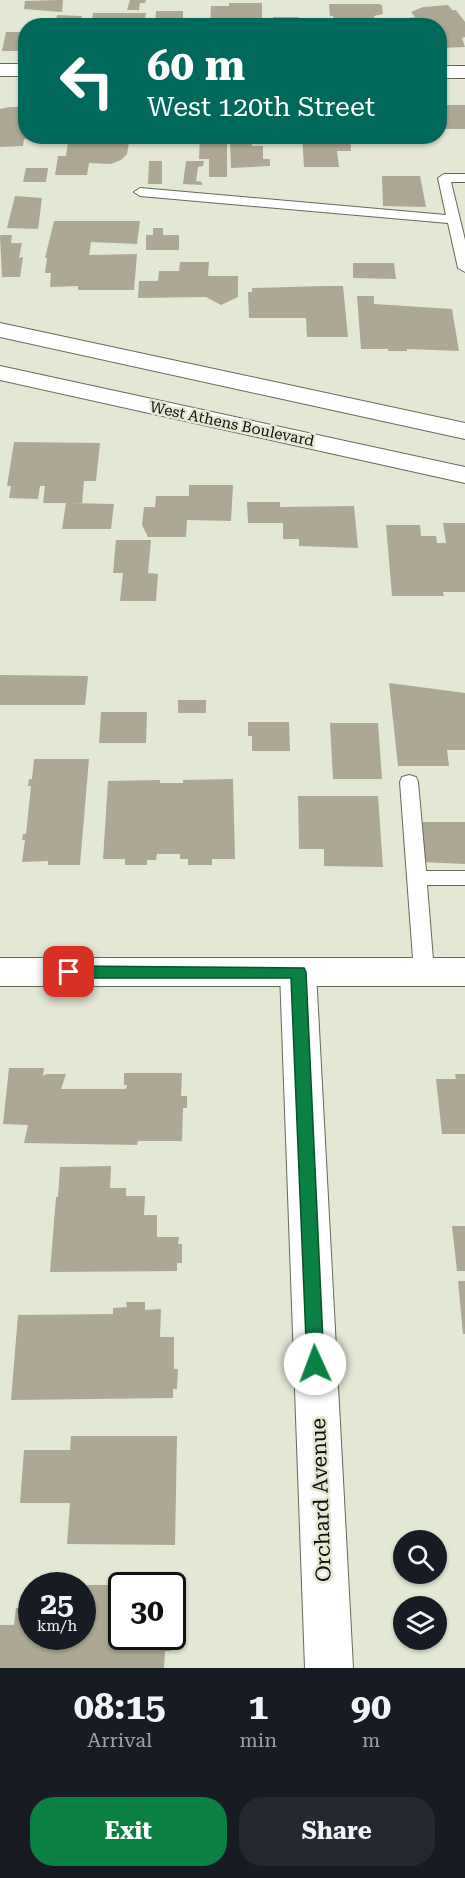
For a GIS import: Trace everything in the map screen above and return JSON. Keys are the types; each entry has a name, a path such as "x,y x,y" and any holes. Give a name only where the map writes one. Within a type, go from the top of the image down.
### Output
{"street":[{"path":"0,70 18,70"},
{"path":"447,72 465,72"},
{"path":"0,330 465,431"},
{"name":"West Athens Boulevard","path":"0,373 465,475"},
{"path":"0,972 465,972"},
{"name":"Orchard Avenue","path":"298,972 329,1668"}],"lane":[{"path":"465,178 444,178 465,268"},
{"path":"140,192 454,220"},
{"path":"409,782 424,972"},
{"path":"416,878 465,878"}],"building":[{"path":"63,0 62,12 24,9 25,1"},
{"path":"130,0 146,0 145,3 140,3 139,10 127,10"},
{"path":"229,3 262,3 262,18 210,18 211,6 229,6"},
{"path":"329,4 382,5 383,14 374,16 374,18 333,18 330,16"},
{"path":"448,5 452,10 456,10 465,22 465,37 462,38 465,47 447,48 447,18 409,18 415,17 411,12 423,7"},
{"path":"156,11 183,11 183,18 156,18"},
{"path":"93,13 146,13 145,18 92,18"},
{"path":"57,15 82,16 82,18 56,18"},
{"path":"273,17 299,17 299,18"},
{"path":"6,32 18,32 18,51 2,51"},
{"path":"447,105 465,105 465,129 447,129"},
{"path":"18,107 18,144 23,144 23,146 0,147 0,109"},
{"path":"68,144 129,144 127,154 121,160 111,164 89,163 87,175 55,175 58,156 66,156"},
{"path":"200,144 227,144 227,177 209,177 209,159 199,159"},
{"path":"230,144 263,146 263,159 270,159 270,166 231,168"},
{"path":"303,144 351,144 351,151 337,151 339,167 304,167"},
{"path":"149,161 162,161 162,184 148,184"},
{"path":"186,161 204,161 203,166 198,167 196,181 202,182 202,185 183,184"},
{"path":"26,168 48,168 46,182 23,182"},
{"path":"382,176 420,176 426,207 383,206"},
{"path":"15,196 42,198 38,229 7,228"},
{"path":"54,221 140,221 137,244 91,242 89,255 137,254 134,290 78,290 78,286 50,287 51,273 45,273 47,258 45,258"},
{"path":"153,228 163,228 163,235 179,235 179,250 146,250 146,235 153,235"},
{"path":"0,235 12,235 11,243 22,243 19,258 23,257 20,277 2,277"},
{"path":"180,262 209,262 208,276 238,276 238,297 221,305 206,297 138,298 139,281 158,281 159,271 179,271"},
{"path":"353,263 394,263 396,279 353,278"},
{"path":"343,286 348,337 307,337 306,318 249,318 248,292 252,292 252,288"},
{"path":"357,296 374,296 374,304 452,309 459,351 361,349"},
{"path":"14,442 100,443 96,481 84,481 82,503 69,503 114,504 111,529 62,529 66,503 43,503 45,486 40,486 38,499 9,498 11,486 7,486"},
{"path":"189,485 233,485 231,521 187,520 186,537 148,537 142,525 144,507 155,507 156,496 189,496"},
{"path":"247,502 280,502 280,507 354,506 358,548 299,546 299,539 283,539 283,523 248,523"},
{"path":"443,523 465,523 465,592 443,592 444,596 392,596 386,525 420,525 421,536 436,536 437,543 446,543"},
{"path":"116,540 151,540 148,573 158,574 156,601 120,601 123,573 113,573"},
{"path":"0,675 88,676 85,705 0,705"},
{"path":"389,683 465,693 465,750 447,750 449,766 398,766"},
{"path":"178,700 206,700 206,713 178,713"},
{"path":"101,712 147,712 146,743 99,743"},
{"path":"248,722 289,722 290,751 252,751 252,736 248,736"},
{"path":"330,723 378,723 382,779 333,779"},
{"path":"34,759 89,759 80,865 48,865 48,861 22,862 25,840 22,840 23,834 26,834 31,786 28,786 29,779 32,779"},
{"path":"233,779 235,859 212,859 212,865 188,865 188,859 180,859 180,854 157,854 156,860 147,860 147,865 125,865 125,859 103,859 108,781 160,780 160,783 183,783 183,780"},
{"path":"298,796 378,796 383,867 324,866 324,849 299,849"},
{"path":"415,822 465,822 465,864 423,862"},
{"path":"9,1068 44,1068 43,1076 66,1074 61,1089 126,1089 124,1073 182,1073 181,1096 187,1096 187,1108 183,1108 182,1141 138,1141 137,1145 24,1143 28,1125 3,1124"},
{"path":"455,1074 465,1074 465,1134 442,1134 436,1079 456,1079"},
{"path":"111,1166 110,1188 126,1188 126,1196 145,1196 144,1215 157,1215 157,1237 179,1237 178,1244 182,1244 182,1263 177,1263 177,1271 50,1272 60,1167"},
{"path":"452,1226 465,1226 465,1271 457,1271"},
{"path":"458,1281 465,1281 465,1334 463,1334"},
{"path":"126,1302 145,1302 145,1310 161,1309 160,1337 174,1337 174,1369 178,1369 177,1389 173,1389 173,1398 11,1400 18,1315 113,1314 113,1308 127,1307"},
{"path":"71,1436 177,1436 175,1545 67,1544 70,1503 20,1503 24,1450 70,1450"},
{"path":"96,1585 108,1585 108,1650 171,1651 165,1651 164,1668 0,1668 0,1625 14,1625 16,1608 18,1608 18,1650 96,1650"}],"route":[{"path":"69,972 298,972 315,1364"}]}
